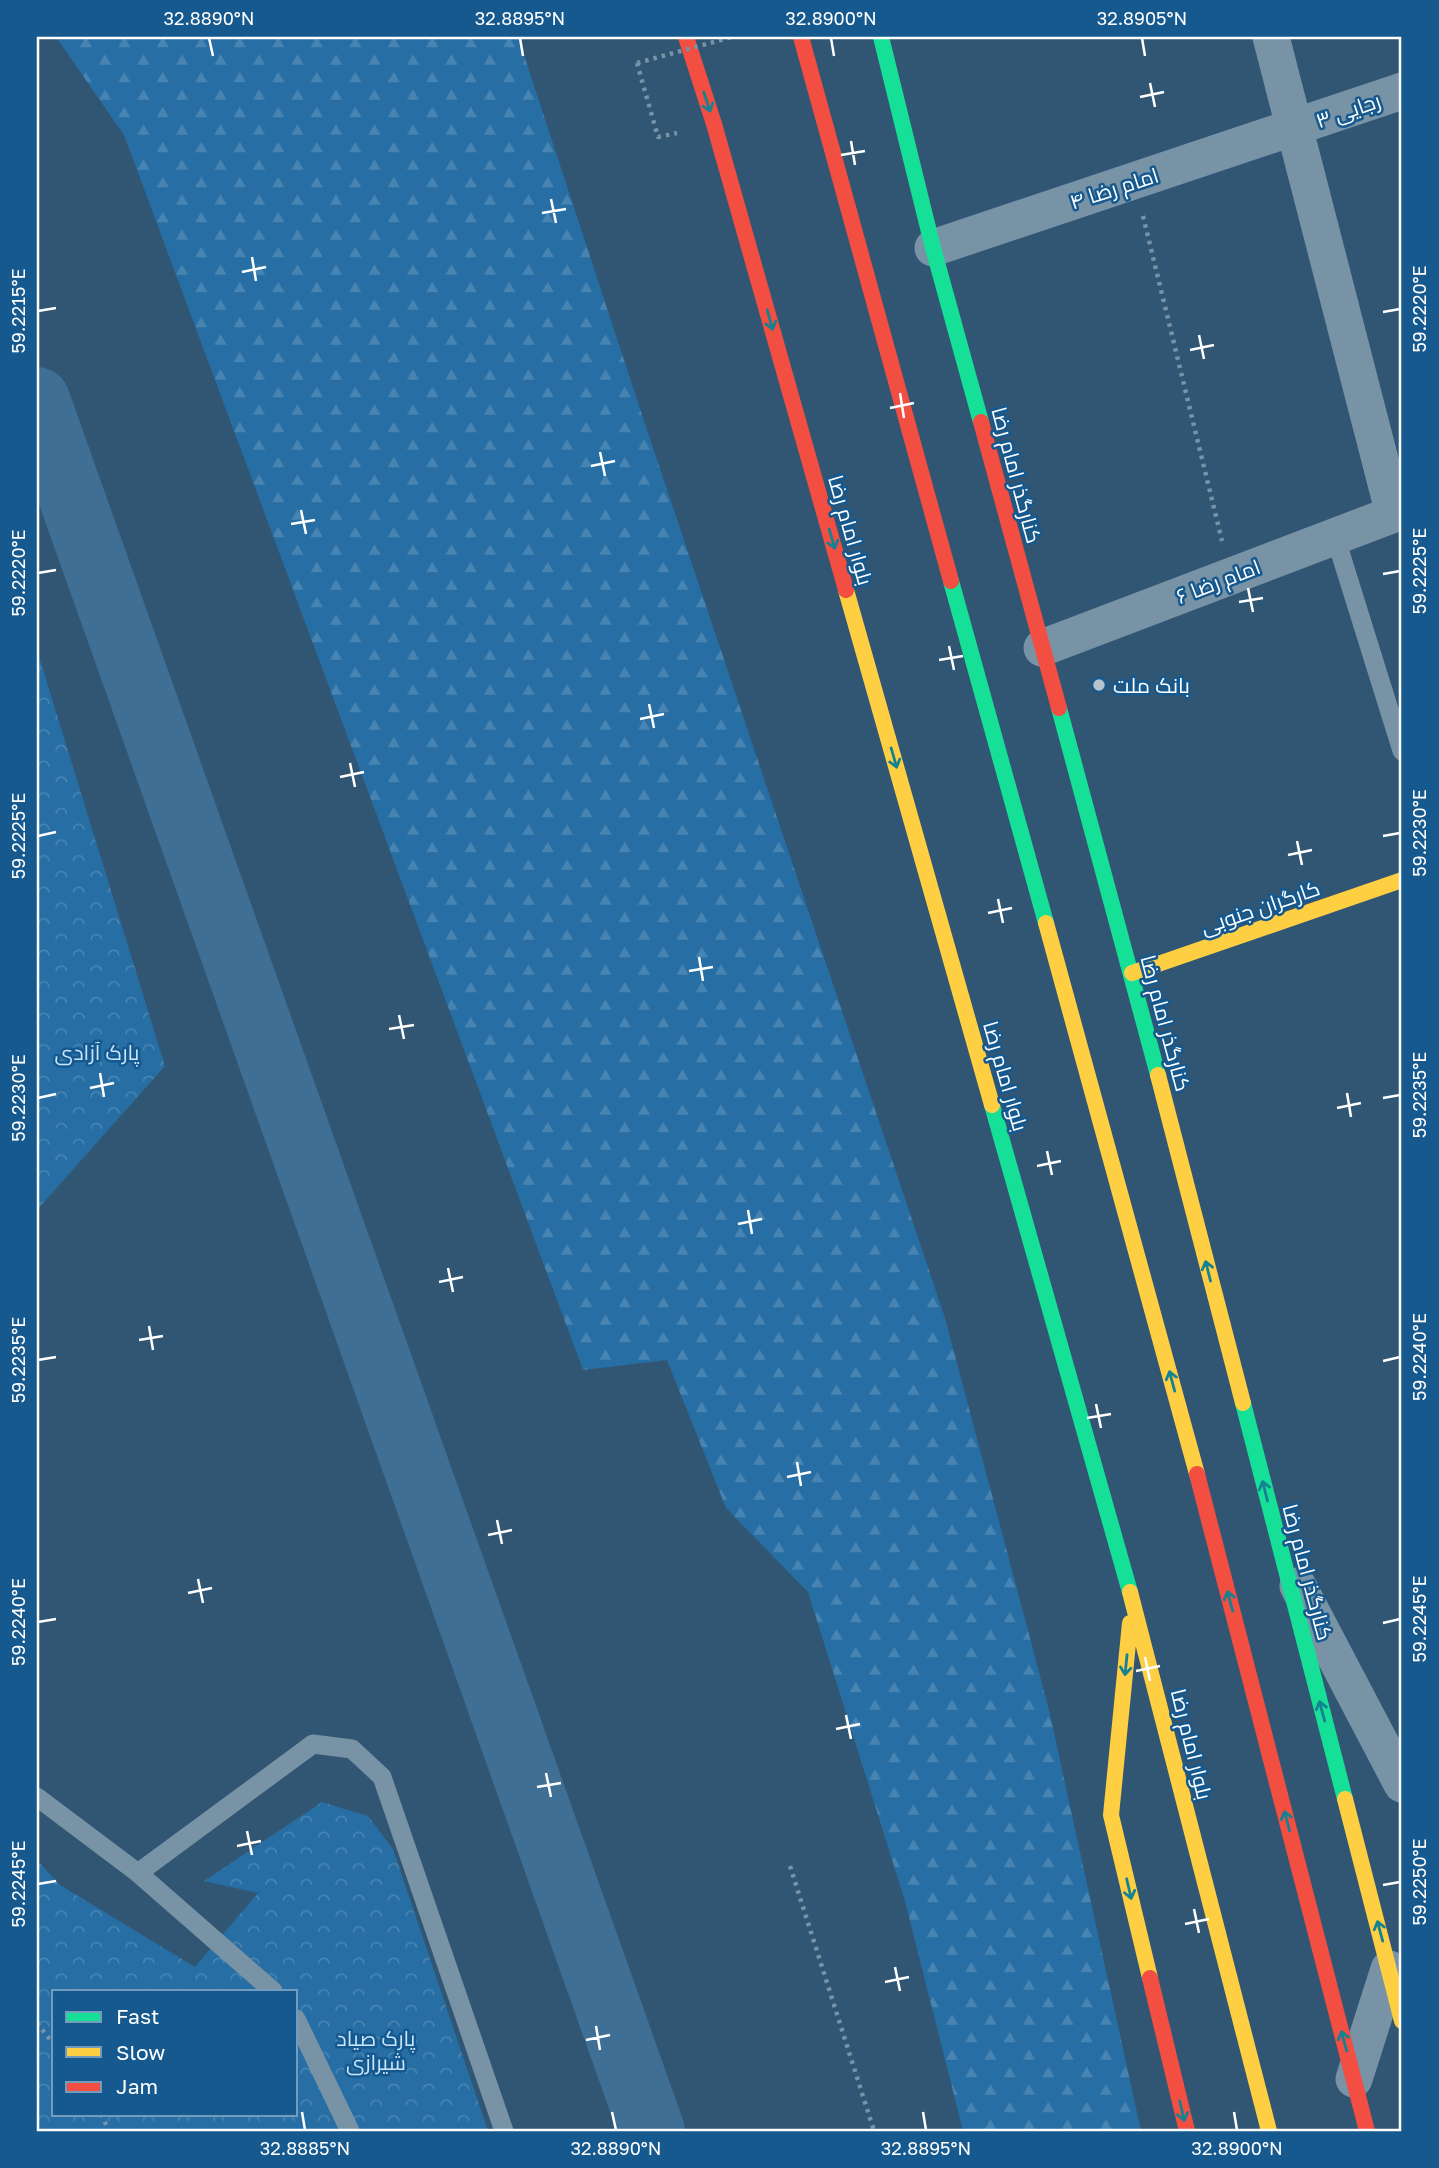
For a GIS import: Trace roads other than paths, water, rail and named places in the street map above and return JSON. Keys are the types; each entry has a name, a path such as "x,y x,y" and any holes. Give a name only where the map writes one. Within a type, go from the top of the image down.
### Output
{"main road":[{"name":"بلوار امام رضا","path":"686,37 722,151 1132,1597 1269,2131"},
{"path":"801,37 1179,1405 1367,2131"},
{"name":"کنارگذر امام رضا","path":"881,37 933,248 1132,973 1402,2021"},
{"name":"کارگران جنوبی","path":"1132,973 1402,880"},
{"path":"1132,1597 1111,1815 1187,2131"}],"street":[{"path":"1270,37 1398,512"},
{"name":"رجایی ۳","path":"1295,129 1402,91"},
{"name":"امام رضا ۴","path":"933,248 1295,129"},
{"name":"امام رضا ۶","path":"1042,648 1398,512"},
{"path":"1281,1554 1401,1781"},
{"path":"1354,2079 1390,1969"}],"lane":[{"path":"1335,536 1402,751"},
{"path":"138,1873 313,1744 352,1749 382,1777 504,2131"},
{"path":"37,1797 138,1873 272,1990"},
{"path":"298,2023 349,2131"}],"waterway":[{"path":"37,400 652,2131"}],"place":[{"name":"بانک ملت","path":"1099,685"}],"park label":[{"name":"پارک آزادی","path":"97,1052"},
{"name":"پارک صیاد شیرازی","path":"376,2050"}]}
